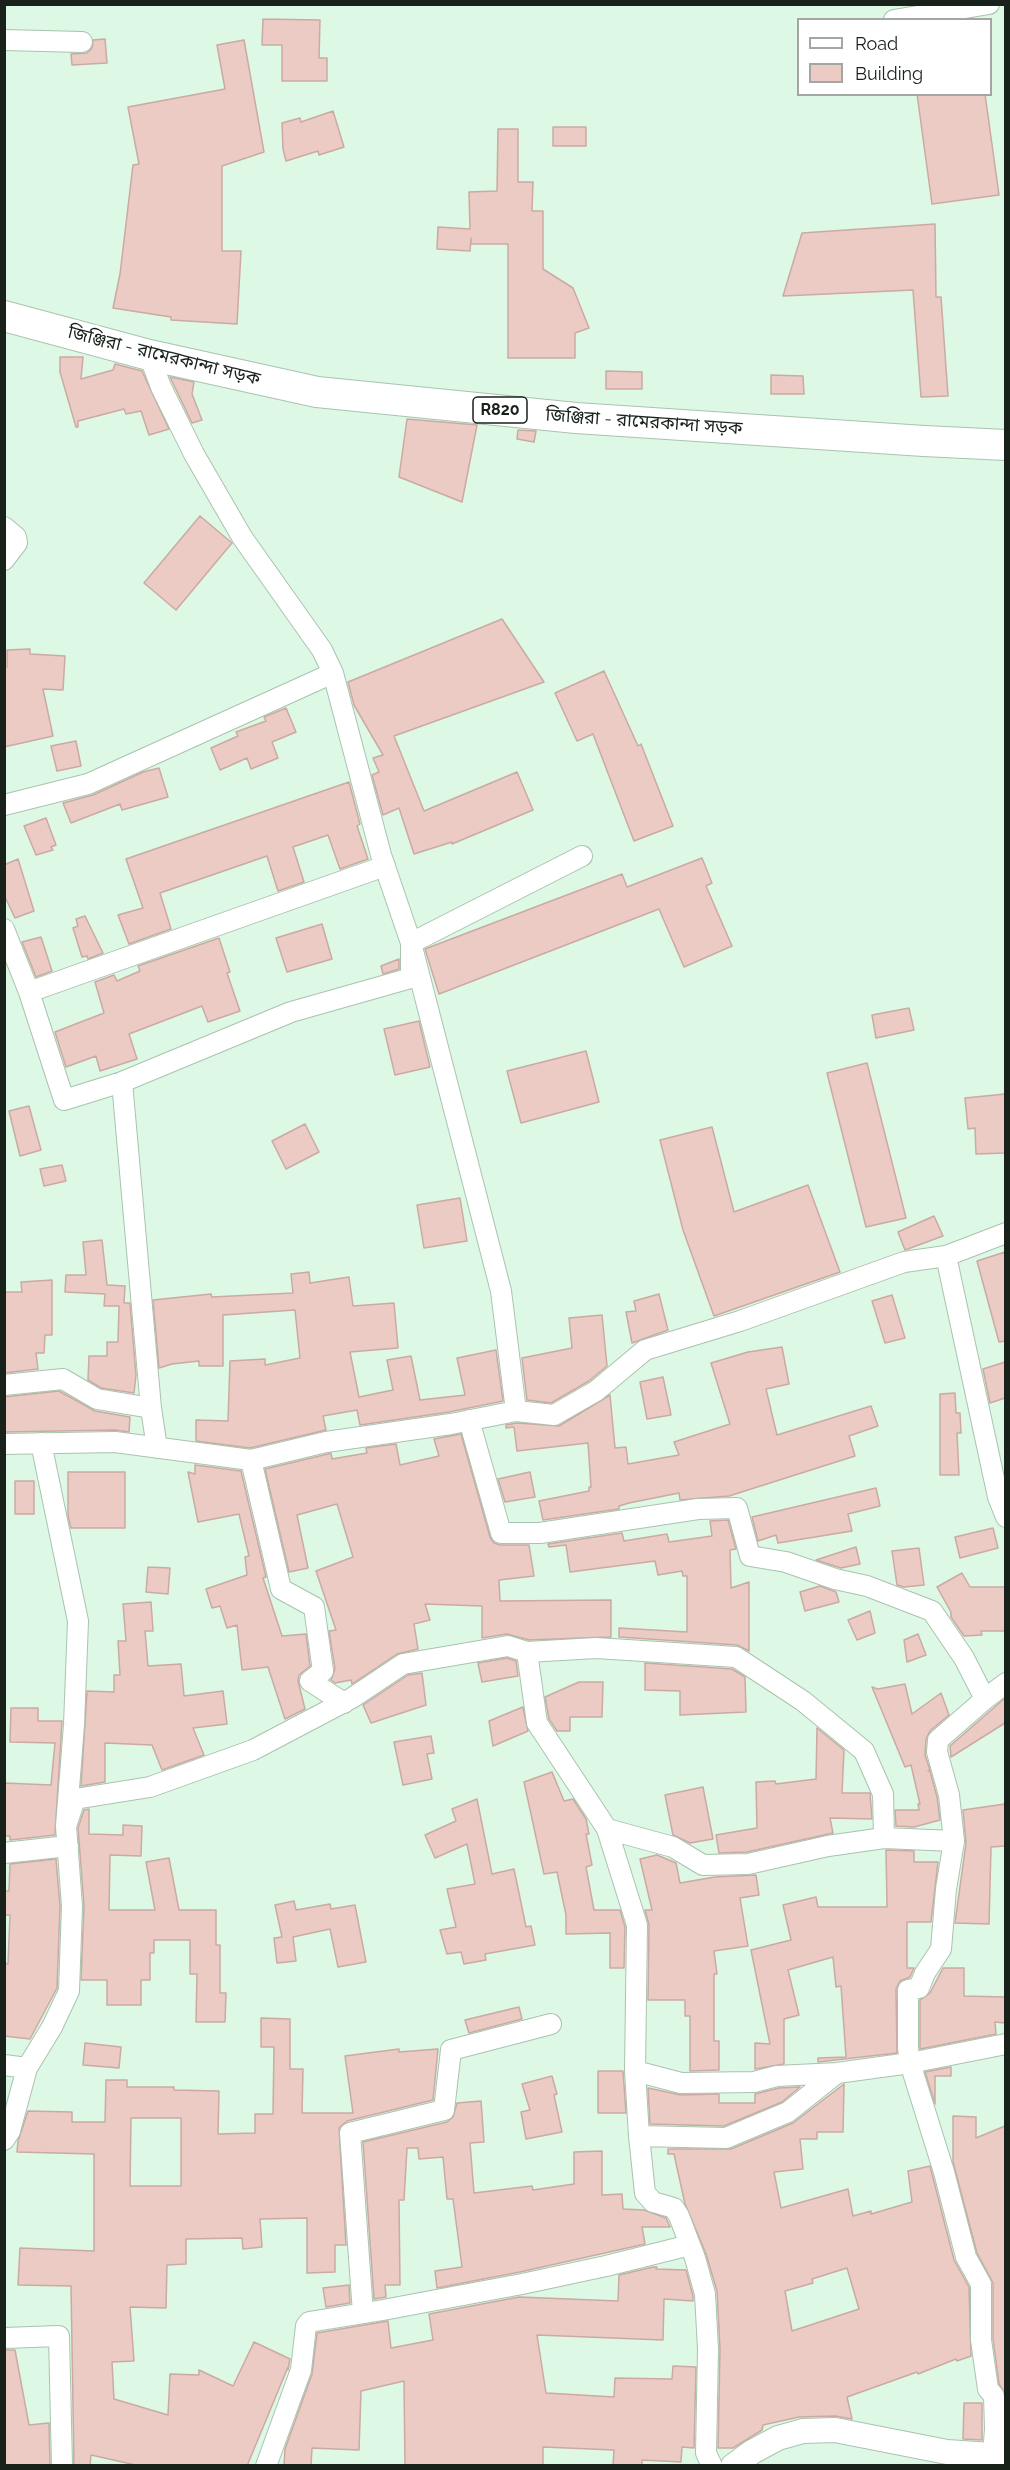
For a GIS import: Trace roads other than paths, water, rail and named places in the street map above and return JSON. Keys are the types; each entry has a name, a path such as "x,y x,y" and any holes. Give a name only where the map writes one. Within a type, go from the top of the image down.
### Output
{"main road":[{"name":"জিঞ্জিরা - রামেরকান্দা সড়ক","path":"4,316 149,355 316,393 576,418 1005,445"}],"street":[{"path":"906,18 989,4"},
{"path":"4,40 82,42"},
{"path":"149,355 161,387 194,453 242,537 322,650 333,673 385,866 411,944 501,1291 516,1411"},
{"path":"4,527 16,537 17,543 4,560"},
{"path":"4,805 88,784 333,673"},
{"path":"411,944 582,856"},
{"path":"29,992 385,866"},
{"path":"4,929 29,992 64,1100 122,1082 291,1012 411,978 411,944"},
{"path":"122,1082 151,1407 157,1448"},
{"path":"4,1444 116,1442 251,1460 326,1442 516,1411 554,1415 596,1391 645,1350 740,1321 904,1262 946,1256 1005,1233"},
{"path":"946,1256 998,1497 1005,1517"},
{"path":"4,1385 63,1379 97,1399 151,1407"},
{"path":"469,1420 501,1533 540,1533 698,1509 737,1508 750,1556 786,1562 834,1579 867,1586 932,1611 964,1658 985,1699"},
{"path":"4,2140 10,2131 27,2067 52,2027 69,1991 72,1906 67,1836 78,1621 41,1443"},
{"path":"251,1460 281,1589 314,1607 323,1671 310,1681 344,1702"},
{"path":"67,1836 75,1799 150,1787 253,1750 344,1702 403,1664 508,1646 527,1652 596,1648 736,1657 803,1701 864,1751 883,1794 884,1838"},
{"path":"527,1652 537,1723 607,1829 637,1925 634,2071 645,2193 653,2202 674,2208 690,2245 705,2294 708,2349 706,2453 712,2466"},
{"path":"733,2466 752,2452 778,2438 803,2431 835,2430 947,2452 999,2456 994,2396 988,2389 981,2340 981,2284 966,2257 944,2172 910,2063 908,1990 919,1988 925,1973 941,1949 946,1888 954,1841 949,1794 937,1752 938,1740 1005,1683"},
{"path":"607,1829 673,1847 703,1865 748,1864 828,1846 884,1838 954,1841"},
{"path":"4,1853 67,1836"},
{"path":"363,2313 350,2133 444,2110 451,2050 551,2024"},
{"path":"634,2071 681,2083 754,2082 777,2076 837,2073 910,2063 1005,2044"},
{"path":"4,2065 27,2067"},
{"path":"639,2136 726,2138 788,2112 837,2073"},
{"path":"266,2466 301,2370 306,2326 309,2322 596,2269 690,2245"},
{"path":"4,2338 59,2336 62,2466"}]}
